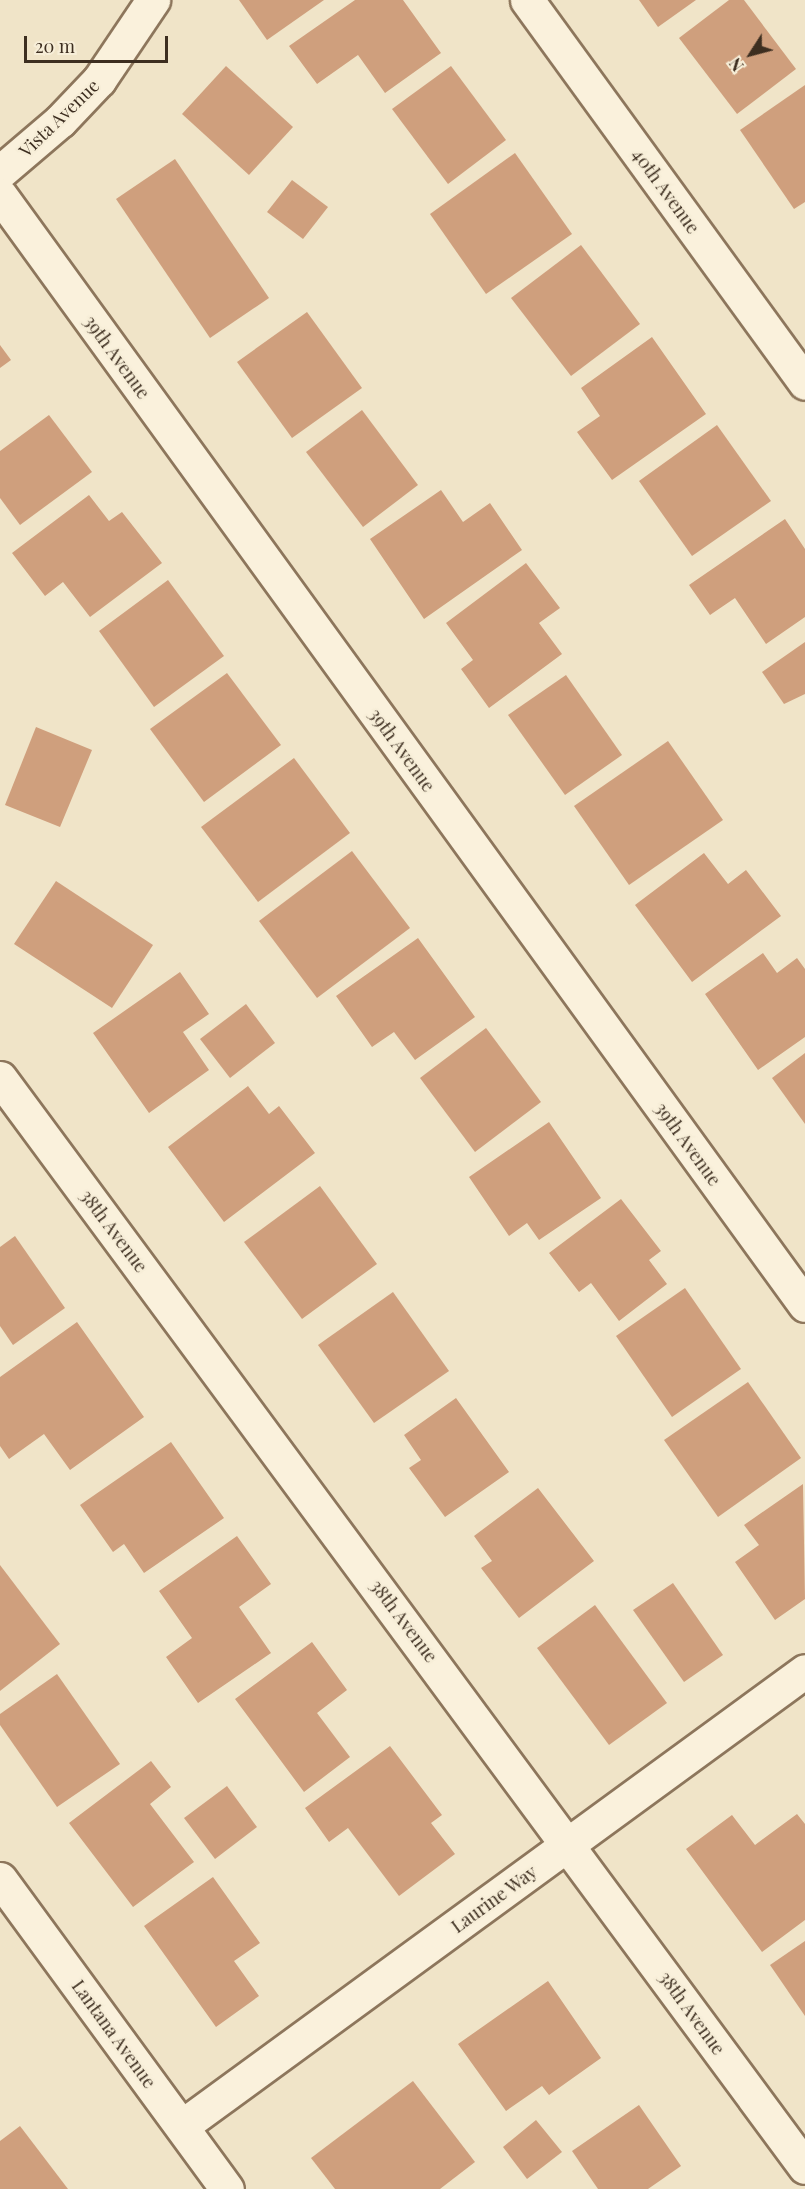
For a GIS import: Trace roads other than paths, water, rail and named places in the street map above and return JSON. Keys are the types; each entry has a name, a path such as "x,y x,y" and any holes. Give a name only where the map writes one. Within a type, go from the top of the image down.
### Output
{"street":[{"name":"Vista Avenue","path":"0,172 60,121 99,80 153,0"},
{"name":"40th Avenue","path":"527,0 805,383"},
{"name":"39th Avenue","path":"0,195 805,1305"},
{"name":"38th Avenue","path":"0,1078 569,1844 805,2167"},
{"name":"Laurine Way","path":"182,2126 805,1671"},
{"name":"Lantana Avenue","path":"0,1880 227,2189"}]}
